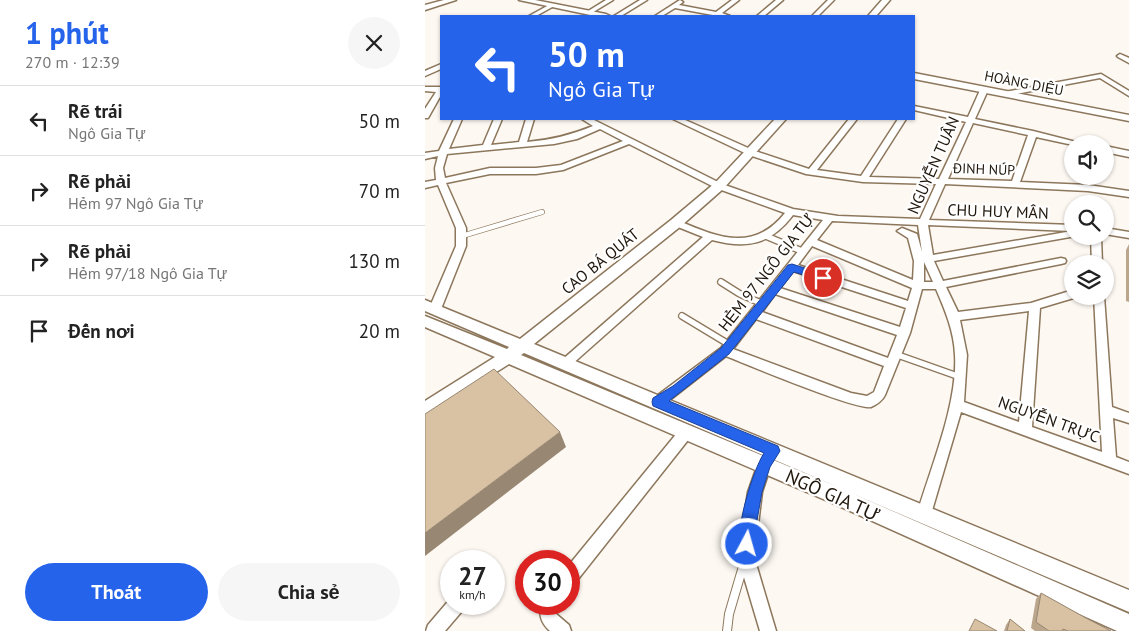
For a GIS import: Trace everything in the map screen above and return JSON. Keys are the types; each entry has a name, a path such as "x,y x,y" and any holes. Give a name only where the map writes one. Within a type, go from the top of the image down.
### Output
{"main road":[{"path":"426,6 441,0"},
{"path":"426,6 452,0"},
{"path":"523,0 600,15"},
{"path":"873,15 886,0"},
{"name":"HOÀNG DIỆU","path":"915,76 1129,118"},
{"name":"CAO BÁ QUÁT","path":"425,410 524,345 675,222 719,186 780,120"},
{"name":"NGÔ GIA TỰ","path":"429,315 524,345 566,363 650,407 687,431 768,458"},
{"name":"NGÔ GIA TỰ","path":"429,315 509,356 650,407 921,523 1129,601"},
{"name":"NGÔ GIA TỰ","path":"921,523 1129,626"}],"street":[{"path":"588,13 610,0"},
{"path":"619,15 644,0"},
{"path":"660,15 683,0"},
{"path":"717,14 736,0"},
{"path":"761,15 780,0"},
{"path":"770,15 788,0"},
{"path":"816,15 831,0"},
{"path":"534,15 551,6"},
{"path":"673,6 722,15"},
{"path":"1120,56 1129,61"},
{"path":"425,74 440,66"},
{"path":"1005,94 1101,76 1129,94"},
{"path":"1115,85 1129,82"},
{"path":"425,88 440,90"},
{"name":"NGUYỄN TUÂN","path":"921,523 957,404 961,355 954,317 928,259 923,223 984,90"},
{"path":"425,116 440,92"},
{"path":"915,108 1064,140"},
{"path":"429,315 461,246 462,236 441,181 439,168 443,152 458,120"},
{"path":"486,147 498,120"},
{"path":"522,146 530,120"},
{"name":"CHU HUY MÂN","path":"588,120 719,186 791,212 829,218 1064,228"},
{"name":"ĐINH NÚP","path":"679,120 751,153 811,172 863,179 1088,188 1129,194"},
{"path":"696,127 704,120"},
{"path":"811,172 852,120"},
{"path":"863,179 901,120"},
{"path":"425,156 486,147 522,146 554,142 574,137 600,126"},
{"path":"1015,184 1033,133"},
{"path":"425,185 490,171 536,171 563,167 629,141"},
{"path":"1114,151 1129,154"},
{"path":"675,222 709,237 736,241 766,236 779,226 791,212"},
{"name":"HẺM 97 NGÔ GIA TỰ","path":"650,407 677,389 727,348 829,218"},
{"path":"727,348 864,402 869,402 879,395 904,333 918,286 919,261 913,236 902,231"},
{"path":"1114,232 1129,235"},
{"path":"928,259 1064,236"},
{"path":"566,363 709,237"},
{"path":"811,242 918,286 939,285 1061,261"},
{"path":"792,267 912,306"},
{"path":"774,290 904,333"},
{"path":"954,317 1035,306 1064,297"},
{"path":"1100,305 1109,460"},
{"path":"1025,429 1035,306"},
{"path":"755,314 893,359"},
{"name":"NGUYỄN TRỰC","path":"957,404 1129,468"},
{"path":"1106,410 1129,418"},
{"path":"580,563 687,431"},
{"path":"768,458 755,492 746,557 768,631"},
{"path":"434,631 448,615"},
{"path":"548,615 551,621 563,631"}],"lane":[{"path":"462,236 542,212"},
{"path":"766,236 804,252"},
{"path":"721,282 740,294 763,304"},
{"path":"682,316 727,348"},
{"path":"893,359 960,377"},
{"path":"727,631 733,598 746,557"}],"building":[{"path":"494,369 560,432 425,533 425,414"},
{"path":"1041,593 1111,631 1068,631 1063,629 1062,631 1049,631 1036,622"},
{"path":"975,619 997,631 969,631"},
{"path":"1010,619 1025,631 1007,631"}],"route":[{"path":"747,544 747,530 755,492 764,465 773,451 658,402 725,351 792,267 823,278"}]}
